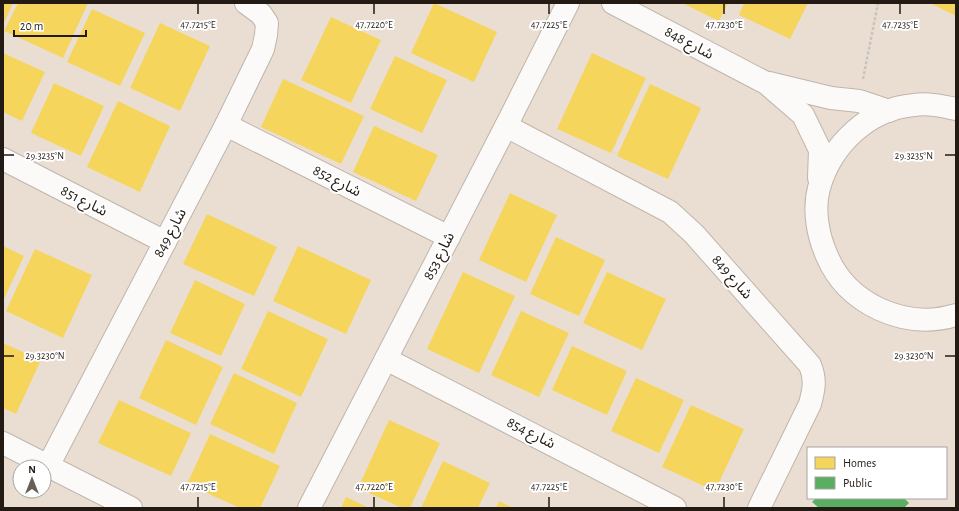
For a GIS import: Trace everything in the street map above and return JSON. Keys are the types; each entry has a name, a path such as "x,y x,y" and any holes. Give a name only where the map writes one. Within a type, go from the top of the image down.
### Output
{"street":[{"name":"شارع 849","path":"52,459 226,125 263,49 266,35 266,23 261,14 246,3"},
{"name":"شارع 853","path":"309,508 568,3"},
{"name":"شارع 848","path":"613,3 766,83 803,115 820,150 819,189"},
{"name":"شارع 848","path":"766,83 831,98 859,101 888,111"},
{"path":"952,318 918,320 892,315 868,304 847,287 831,266 821,242 817,216 819,189 828,163 844,141 864,123 888,111 913,105 939,105 956,109"},
{"name":"شارع 852","path":"226,125 449,237"},
{"name":"شارع 849","path":"506,126 670,212 694,234 810,365 814,376 814,388 810,404 759,508"},
{"name":"شارع 851","path":"3,159 165,242"},
{"name":"شارع 854","path":"386,359 675,508"},
{"path":"3,443 34,459"},
{"path":"52,468 131,508"}],"path":[{"path":"859,101 878,3"}],"building: Homes":[{"path":"3,3 13,3 3,25"},
{"path":"18,3 88,3 63,58 4,31"},
{"path":"434,3 497,32 474,82 411,53"},
{"path":"682,3 728,3 719,21"},
{"path":"744,3 808,3 790,39 739,15"},
{"path":"930,3 956,3 956,16"},
{"path":"92,9 145,33 120,86 67,62"},
{"path":"331,17 381,40 351,103 301,80"},
{"path":"160,23 210,46 180,111 130,88"},
{"path":"3,53 45,72 22,121 3,112"},
{"path":"592,53 646,78 611,153 557,129"},
{"path":"395,56 447,80 422,133 370,109"},
{"path":"283,79 364,116 341,164 261,127"},
{"path":"54,83 104,106 81,156 31,133"},
{"path":"650,84 701,108 668,179 617,156"},
{"path":"118,101 170,126 140,192 87,167"},
{"path":"374,126 438,155 416,201 353,172"},
{"path":"510,193 557,215 526,282 479,260"},
{"path":"207,214 277,247 254,296 183,264"},
{"path":"556,237 605,260 579,316 530,294"},
{"path":"3,246 24,256 3,301"},
{"path":"298,246 371,280 346,334 273,301"},
{"path":"35,249 92,275 63,338 6,311"},
{"path":"463,272 515,296 479,373 427,349"},
{"path":"607,272 666,299 642,350 583,323"},
{"path":"195,280 245,304 221,356 170,333"},
{"path":"268,311 328,339 301,397 241,369"},
{"path":"521,311 569,333 539,397 491,375"},
{"path":"166,340 223,367 196,425 139,398"},
{"path":"3,343 41,360 16,414 3,408"},
{"path":"572,346 627,371 607,415 552,390"},
{"path":"234,373 297,403 274,454 210,424"},
{"path":"636,378 684,400 659,453 611,431"},
{"path":"119,400 191,433 171,476 98,443"},
{"path":"691,405 744,429 715,491 662,467"},
{"path":"389,420 440,443 410,508 402,508 358,488"},
{"path":"210,434 280,466 260,508 240,508 187,484"},
{"path":"443,461 490,483 478,508 421,508"},
{"path":"346,497 369,508 341,508"},
{"path":"499,501 513,508 496,508"}],"building: Public":[{"path":"815,499 905,499 909,503 904,508 819,508 812,502"}]}
